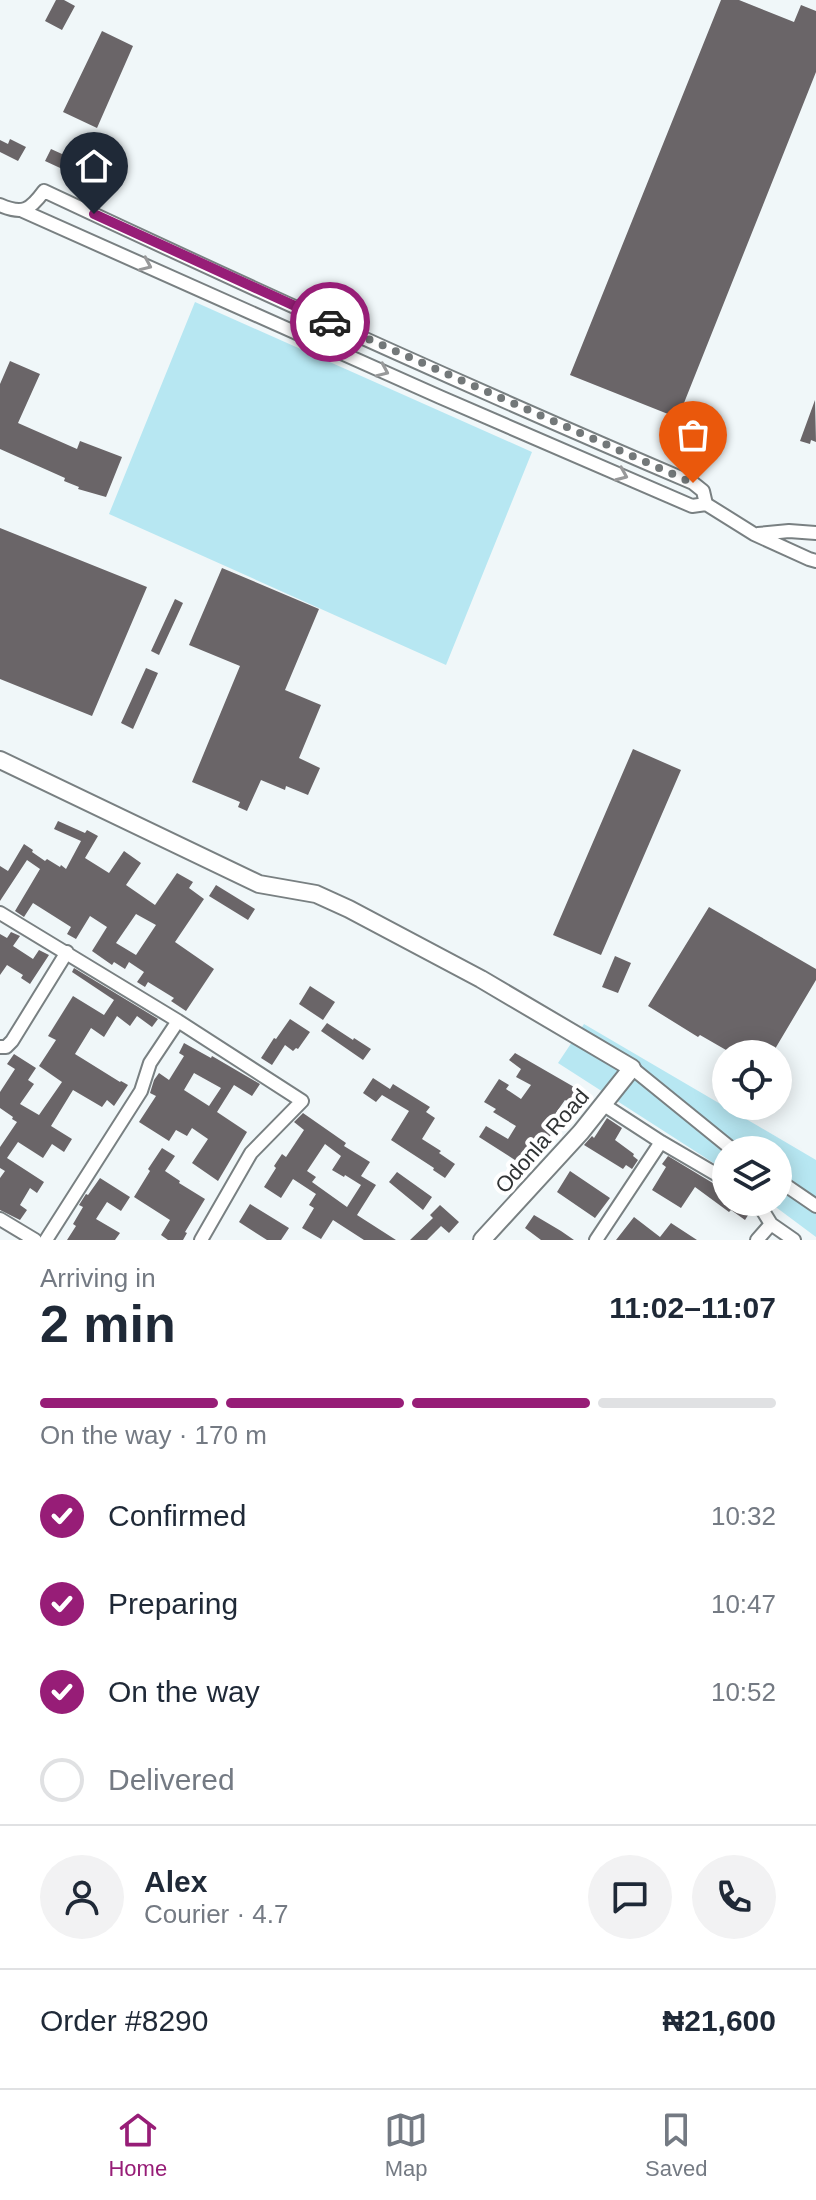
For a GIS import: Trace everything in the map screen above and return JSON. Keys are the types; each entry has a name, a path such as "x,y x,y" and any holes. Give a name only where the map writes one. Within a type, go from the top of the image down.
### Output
{"street":[{"path":"23,211 36,202 44,191 221,274 693,483 703,491 706,504"},
{"path":"0,205 23,211 692,506 706,504 754,534 816,561"},
{"path":"754,534 789,531 816,533"},
{"path":"0,760 259,884 316,894 349,909 481,979 632,1068 716,1136"},
{"path":"0,913 302,1101 251,1153 201,1240"},
{"path":"0,1048 12,1041 67,952"},
{"path":"46,1240 141,1091 150,1063 178,1021"},
{"name":"Odonla Road","path":"482,1240 604,1105 632,1068"},
{"path":"604,1105 712,1172"},
{"path":"596,1240 661,1142"},
{"path":"792,1190 816,1206"},
{"path":"766,1216 771,1224 794,1240"},
{"path":"0,1219 35,1240"},
{"path":"757,1240 771,1224"}],"shaded area":[{"path":"195,302 532,452 446,665 109,514"},
{"path":"584,1024 712,1099 712,1120 748,1120 775,1136 712,1136 712,1162 558,1063"},
{"path":"792,1146 816,1160 816,1237 788,1216 792,1216"}],"building":[{"path":"56,0 64,0 75,6 62,30 45,21"},
{"path":"721,0 739,0 794,22 801,5 816,11 816,72 678,418 570,375"},
{"path":"102,31 133,46 97,128 63,112"},
{"path":"10,139 26,147 18,161 0,152 0,140 8,144"},
{"path":"51,149 95,169 94,173 101,176 97,185 45,161"},
{"path":"10,361 40,374 18,423 77,449 80,441 122,457 106,497 78,489 64,481 65,478 0,449 0,384"},
{"path":"815,400 816,442 811,440 810,444 800,441"},
{"path":"0,528 147,587 92,716 0,679"},
{"path":"222,568 319,609 285,690 321,705 299,758 320,768 308,795 261,780 247,811 238,807 240,802 192,782 240,666 189,645"},
{"path":"175,599 183,603 159,655 151,651"},
{"path":"146,668 158,673 133,729 121,723"},
{"path":"633,749 681,770 601,955 553,935"},
{"path":"58,821 98,836 85,858 109,873 124,851 141,863 126,885 155,905 177,873 193,882 189,888 204,899 175,942 214,969 186,1011 171,1001 174,998 148,982 145,987 137,982 144,972 129,962 125,969 114,962 112,965 92,951 107,927 90,916 76,939 67,934 71,927 33,903 24,917 15,911 40,869 27,860 0,901 0,866 8,871 24,844 45,861 47,859 66,869 81,841 54,829","holes":["136,914 156,925 136,955 116,943"]},
{"path":"216,885 255,909 248,920 209,896"},
{"path":"709,907 816,969 816,980 780,1040 712,1042 700,1035 698,1037 648,1006"},
{"path":"11,932 20,936 13,946 33,959 39,950 49,955 30,984 21,978 23,975 7,965 0,975 0,934 7,938"},
{"path":"615,956 631,963 618,993 602,987"},
{"path":"74,968 158,1019 152,1027 137,1016 130,1026 117,1016 104,1037 91,1028 75,1054 128,1085 114,1106 107,1100 102,1107 73,1090 51,1126 72,1139 64,1152 52,1144 43,1158 18,1142 7,1158 44,1182 37,1193 30,1188 20,1205 27,1210 20,1220 0,1210 0,1178 5,1171 0,1168 0,1147 17,1122 0,1108 0,1092 15,1069 7,1064 14,1054 36,1068 28,1080 34,1084 20,1104 39,1115 62,1082 39,1066 56,1040 48,1036 73,996 104,1015 114,1000 72,972"},
{"path":"310,986 335,1002 323,1020 299,1004"},
{"path":"290,1019 310,1032 298,1049 293,1051 285,1045 272,1065 261,1058"},
{"path":"327,1023 371,1049 363,1060 321,1031"},
{"path":"184,1043 260,1084 252,1096 234,1085 217,1112 247,1132 218,1181 192,1163 208,1139 192,1128 187,1136 176,1130 169,1141 139,1122 156,1096 150,1093 154,1080 159,1073 169,1080 184,1056 179,1053","holes":["194,1073 221,1088 209,1106 184,1090"]},
{"path":"515,1053 581,1091 572,1105 565,1100 548,1124 555,1130 540,1148 533,1142 518,1162 479,1137 486,1126 508,1139 516,1126 493,1112 496,1109 484,1102 499,1079 509,1085 506,1089 521,1099 531,1085 516,1077 521,1069 509,1060"},
{"path":"373,1078 390,1089 393,1084 430,1107 426,1112 435,1118 422,1139 455,1164 445,1178 391,1140 409,1111 382,1095 376,1102 363,1093"},
{"path":"303,1113 346,1143 344,1146 370,1162 361,1176 376,1185 357,1215 396,1240 364,1240 333,1220 321,1239 302,1228 314,1208 309,1205 316,1194 293,1179 281,1198 264,1187 282,1154 286,1157 304,1130 294,1122","holes":["325,1144 341,1156 332,1170 361,1185 347,1207 312,1182 316,1177 307,1171"]},
{"path":"607,1118 622,1128 615,1140 638,1160 632,1169 626,1165 623,1169 584,1145 592,1136 594,1138"},
{"path":"162,1148 175,1156 165,1171 205,1199 183,1240 168,1240 161,1235 170,1220 134,1197"},
{"path":"668,1156 712,1183 712,1200 695,1187 681,1208 652,1190 666,1167 662,1164"},
{"path":"570,1171 610,1198 595,1218 557,1192"},
{"path":"397,1172 432,1197 423,1210 389,1182"},
{"path":"100,1178 130,1197 121,1211 107,1202 96,1219 120,1233 115,1240 67,1240 83,1207 79,1205"},
{"path":"250,1204 289,1228 281,1240 267,1240 239,1222"},
{"path":"440,1205 459,1222 449,1233 441,1226 427,1240 410,1240 433,1218 430,1215"},
{"path":"534,1215 574,1240 541,1240 525,1228"},
{"path":"634,1217 660,1237 671,1223 697,1240 616,1240"}],"way so far":[{"path":"330,322 693,483"}],"route":[{"path":"94,214 330,322"}]}
